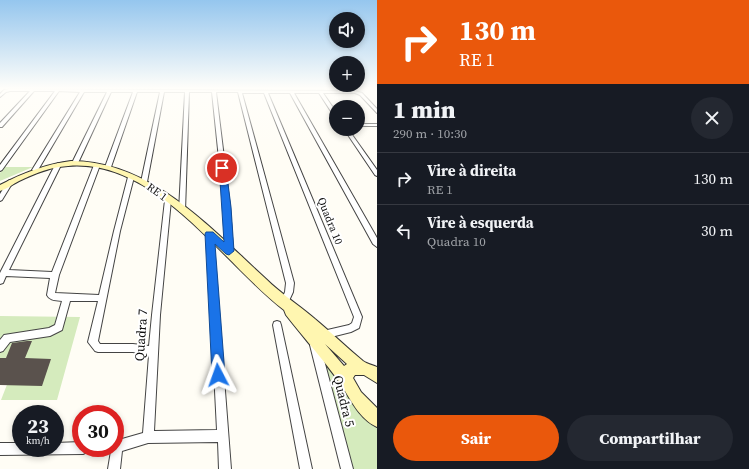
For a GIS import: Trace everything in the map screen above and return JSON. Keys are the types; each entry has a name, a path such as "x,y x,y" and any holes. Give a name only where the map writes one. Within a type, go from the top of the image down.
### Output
{"street":[{"path":"0,126 13,111"},
{"path":"0,169 42,111"},
{"path":"35,170 70,111"},
{"path":"75,163 100,111"},
{"path":"108,167 128,111"},
{"path":"144,182 158,111"},
{"path":"182,211 186,111"},
{"path":"216,111 227,207 229,251"},
{"path":"245,111 290,283 284,303"},
{"name":"Quadra 10","path":"274,111 358,317 356,325 351,328 319,338"},
{"path":"303,111 377,244"},
{"path":"365,125 377,125"},
{"path":"351,136 377,174"},
{"name":"RE 1","path":"0,188 35,170 75,163 108,167 144,182 210,234 319,338 356,397 375,415"},
{"path":"0,282 58,165"},
{"path":"97,165 55,275 51,295 67,298 103,298"},
{"path":"131,177 93,338 94,345 98,348 132,348 154,351"},
{"path":"0,199 10,182"},
{"name":"Quadra 7","path":"148,437 161,262 168,200"},
{"path":"210,234 225,469"},
{"path":"4,273 55,275"},
{"path":"0,348 7,338 56,330 59,327 67,298"},
{"path":"277,325 306,469"},
{"name":"RE 1","path":"319,338 370,371"},
{"name":"Quadra 5","path":"319,338 347,469"},
{"path":"345,378 351,369 370,371"},
{"path":"124,444 148,437 223,436"},
{"path":"0,449 72,448"},
{"path":"114,469 115,457"}],"green space":[{"path":"4,167 33,167 0,181 0,173"},
{"path":"0,316 80,317 57,400 1,400 8,382 7,359 0,359"},
{"path":"320,354 377,427 377,469 351,469"}],"building":[{"path":"32,341 25,358 51,359 42,386 0,385 0,358 6,358 12,343"}],"route":[{"path":"218,375 210,234 229,251 227,207 222,168"}]}
